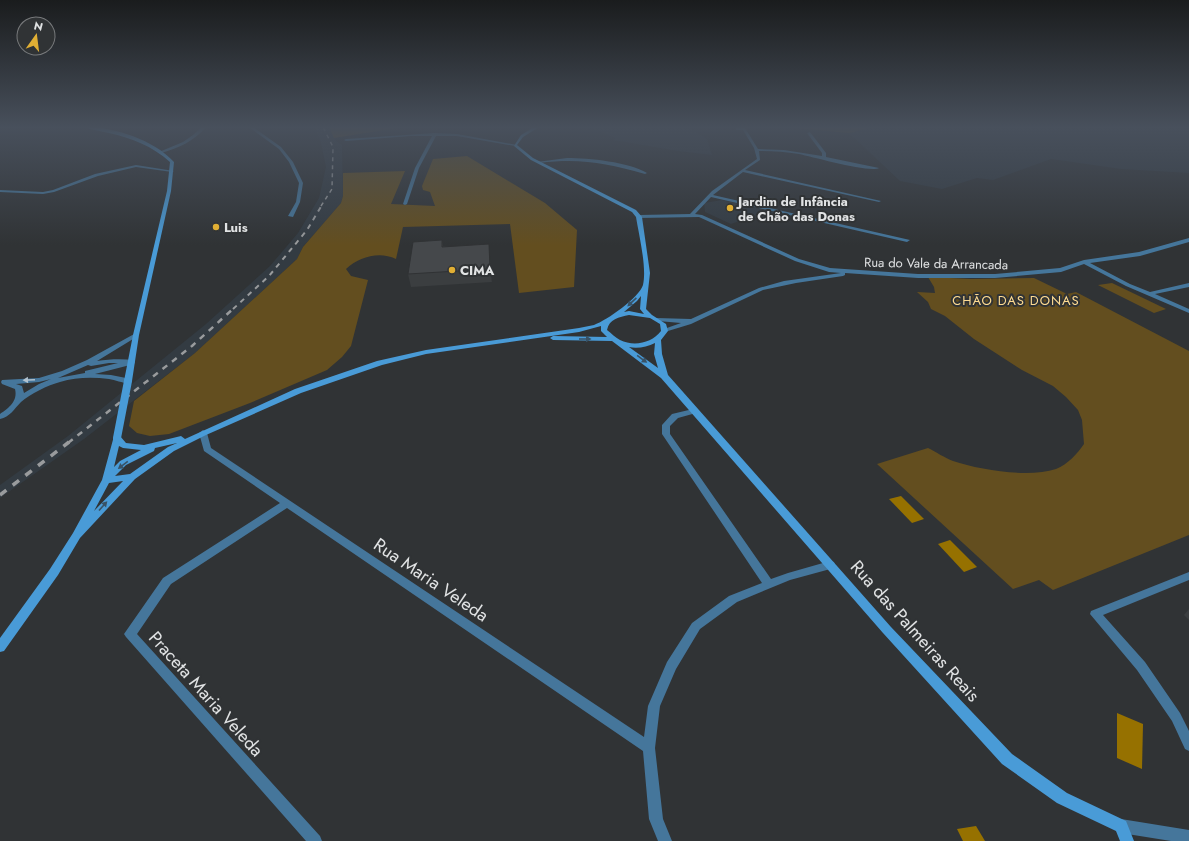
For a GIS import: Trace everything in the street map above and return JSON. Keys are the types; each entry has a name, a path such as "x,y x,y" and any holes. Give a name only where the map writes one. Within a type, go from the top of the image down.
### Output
{"street":[{"path":"0,192 43,193 54,191 97,176 135,166"},
{"path":"138,166 172,171"},
{"path":"0,647 54,572 77,535 106,480 117,438 131,362 135,349 136,335 141,320 172,166"},
{"path":"291,216 298,202 301,183 293,166"},
{"path":"405,204 418,166"},
{"path":"546,166 634,212 639,217 647,273 644,287 643,309 649,315"},
{"path":"626,166 645,173"},
{"path":"691,215 701,202 749,166"},
{"path":"862,166 877,168"},
{"path":"742,171 879,201"},
{"path":"711,196 907,240"},
{"name":"Rua do Vale da Arrancada","path":"639,217 700,216 797,260 829,270 918,276 995,276 1061,270 1084,262 1140,254 1189,240"},
{"path":"1084,262 1149,294 1189,311"},
{"path":"666,330 684,325 750,293 787,282 856,272"},
{"path":"1149,294 1189,285"},
{"path":"77,535 132,477 171,449 202,433 298,391 380,363 426,352 532,338 597,326 616,316 635,300 644,287"},
{"path":"616,316 629,313 649,315 658,319 664,324 666,330 664,335 658,340 642,345 619,343"},
{"path":"658,319 679,321 704,316"},
{"path":"608,320 604,324 604,332 610,339"},
{"path":"3,382 39,380 78,366 110,352 136,335"},
{"path":"532,338 610,339 642,358 664,376"},
{"path":"658,340 658,354 664,376"},
{"path":"78,366 109,361 131,362"},
{"path":"19,400 42,386 57,380 78,377 131,362"},
{"name":"Rua das Palmeiras Reais","path":"664,376 693,411 887,630 1007,759 1062,798 1121,826 1189,837"},
{"path":"78,377 116,377 128,381"},
{"path":"0,417 14,407 19,400 21,393 19,388 14,384 3,382"},
{"path":"693,411 675,416 666,425 666,434 769,584"},
{"path":"106,480 123,463 144,452 202,433"},
{"name":"Rua Maria Veleda","path":"202,433 207,449 649,748"},
{"path":"117,438 123,445 144,448 168,443"},
{"path":"106,480 132,477"},
{"name":"Praceta Maria Veleda","path":"287,503 167,581 130,634 315,841"},
{"path":"665,841 656,819 649,748 654,706 671,666 696,626 733,599 769,584 830,565"},
{"path":"1189,576 1095,614 1141,666 1176,717 1189,745"},
{"path":"1121,826 1127,841"}],"shaded area":[{"path":"342,166 343,196 341,203 303,247 297,259 195,353 84,439 0,498 0,485 68,436 206,324 270,266 298,233 319,198 326,167"},
{"path":"430,166 484,166 545,203 577,230 574,287 519,293 510,224 403,227 396,259 376,255 370,256 357,261 346,269 351,276 368,280 351,346 342,357 327,370 250,403 169,434 150,436 137,433 129,426 134,401 195,353 297,259 303,247 341,203 343,196 343,173 405,171 391,204 435,206 430,192 423,190 422,186"},
{"path":"884,166 1031,166 993,180 977,178 942,189 900,181"},
{"path":"1102,166 1189,166 1189,173 1121,169"},
{"name":"Jardim de Infância de Chão das Donas","path":"722,200 778,213 768,222 751,217 731,224 705,212 704,203"},
{"path":"928,277 971,279 1034,278 1067,294 1076,292 1189,351 1189,535 1053,590 1039,580 1013,589 877,464 928,448 953,461 990,470 1019,473 1045,472 1056,469 1068,462 1084,444 1082,420 1078,410 1066,397 1053,386 1022,370 974,339 945,316 931,309 928,302 917,292 935,293 934,287"},
{"path":"1112,283 1166,309 1154,313 1098,285"},
{"path":"901,496 924,519 912,523 889,499"},
{"path":"950,540 977,567 964,572 938,544"},
{"path":"1117,713 1143,724 1142,769 1117,758"},
{"path":"976,826 985,841 963,841 957,829"}],"building":[{"path":"442,240 442,247 489,244 490,269 408,274 413,242"}],"railway":[{"path":"321,206 332,189 333,166"},
{"path":"233,309 269,276 307,230 322,205"},
{"path":"68,443 192,346 234,308"},
{"path":"0,495 69,442"}],"place":[{"name":"Jardim de Infância de Chão das Donas","path":"730,208"},
{"name":"Luis","path":"216,227"},
{"name":"CIMA","path":"452,270"}],"district":[{"name":"CHÃO DAS DONAS","path":"1016,300"}]}
